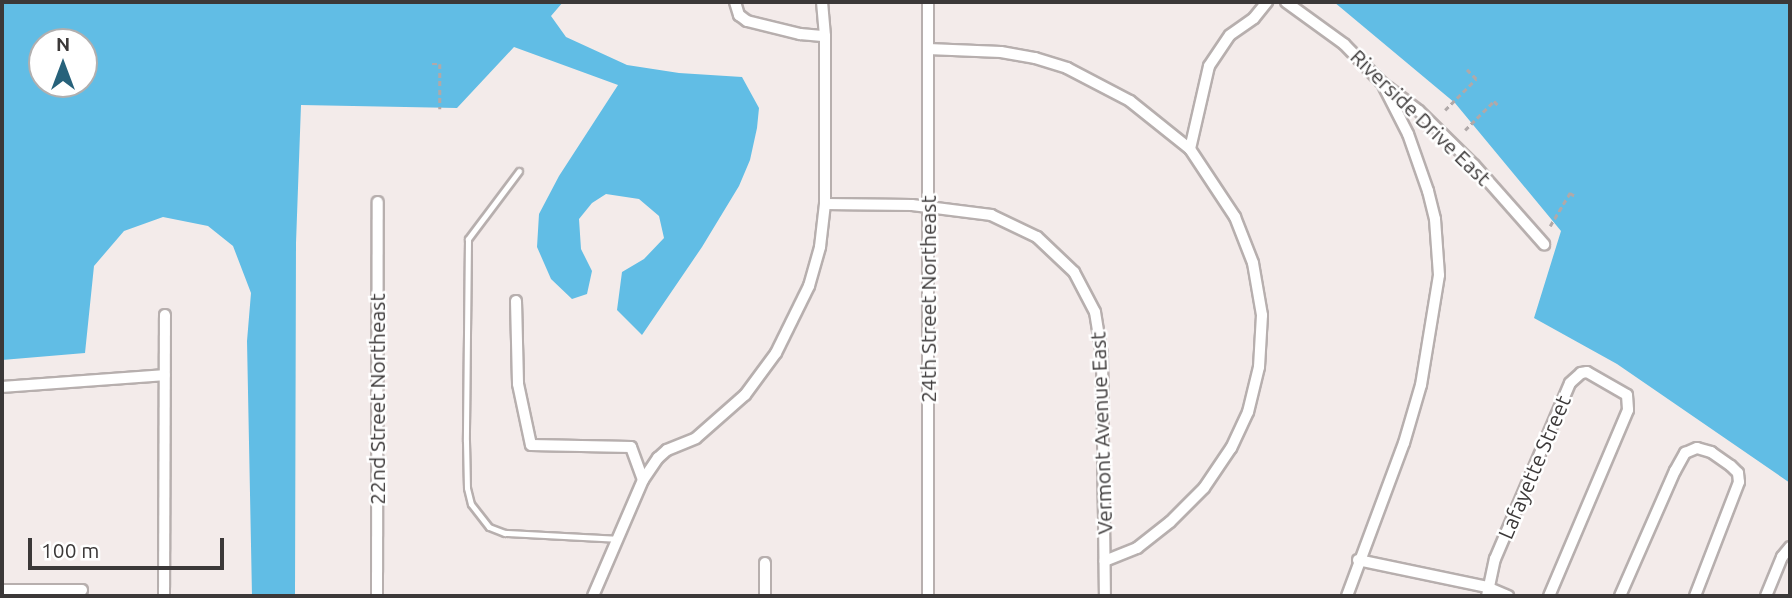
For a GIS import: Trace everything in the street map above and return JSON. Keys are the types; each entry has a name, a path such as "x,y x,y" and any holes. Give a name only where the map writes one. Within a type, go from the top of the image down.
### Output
{"street":[{"path":"735,2 739,15 747,21 800,34 825,36"},
{"name":"24th Street Northeast","path":"928,2 928,596"},
{"path":"1190,149 1209,66 1230,35 1254,18 1267,2"},
{"name":"Riverside Drive East","path":"1286,2 1345,44 1382,83 1419,111 1475,165 1544,244"},
{"path":"593,596 643,480 667,450 696,438 722,418 765,369 794,320 812,277 820,247 825,204 825,36 822,3"},
{"path":"928,49 1001,52 1067,68 1130,101 1190,149 1235,216 1253,263 1262,315 1255,387 1231,449 1204,488 1153,536 1137,548 1105,561"},
{"path":"1347,596 1411,420 1429,346 1439,275 1436,219 1429,191 1408,134 1382,83"},
{"name":"22nd Street Northeast","path":"377,596 378,202"},
{"name":"Vermont Avenue East","path":"825,204 928,206 991,215 1015,224 1056,253 1086,291 1099,328 1102,355 1105,596"},
{"path":"516,301 518,384 531,445 631,447 643,480"},
{"path":"164,596 165,315"},
{"name":"Lafayette Street","path":"1487,592 1495,559 1570,383 1581,373 1587,372 1627,395 1628,410 1549,596"},
{"path":"2,387 165,375"},
{"path":"1620,596 1685,453 1697,448 1711,452 1738,473 1739,488 1695,596"},
{"path":"1766,596 1782,557 1790,547"},
{"path":"1358,561 1433,576 1508,596"},
{"path":"765,563 765,596"},
{"path":"2,590 82,590"}],"lane":[{"path":"519,171 468,239 466,441 467,488 471,504 489,527 505,533 618,539"}],"path":[{"path":"432,64 440,64 440,109"},
{"path":"1445,110 1476,79 1468,70"},
{"path":"1465,130 1494,102 1500,107"},
{"path":"1550,226 1570,193 1577,197"}],"water":[{"path":"2,2 563,2 551,16 566,37 627,65 679,73 742,77 759,108 750,160 739,186 702,247 642,335 617,310 622,272 644,259 664,238 659,216 639,199 606,194 592,203 579,219 581,249 592,271 587,294 572,299 551,279 537,247 539,214 559,176 618,85 514,47 457,108 301,105 296,243 295,596 252,596 247,341 251,293 233,246 208,226 163,217 124,231 94,266 85,353 2,360"},
{"path":"1334,2 1790,2 1790,483 1617,364 1534,318 1561,231 1455,103"}]}
